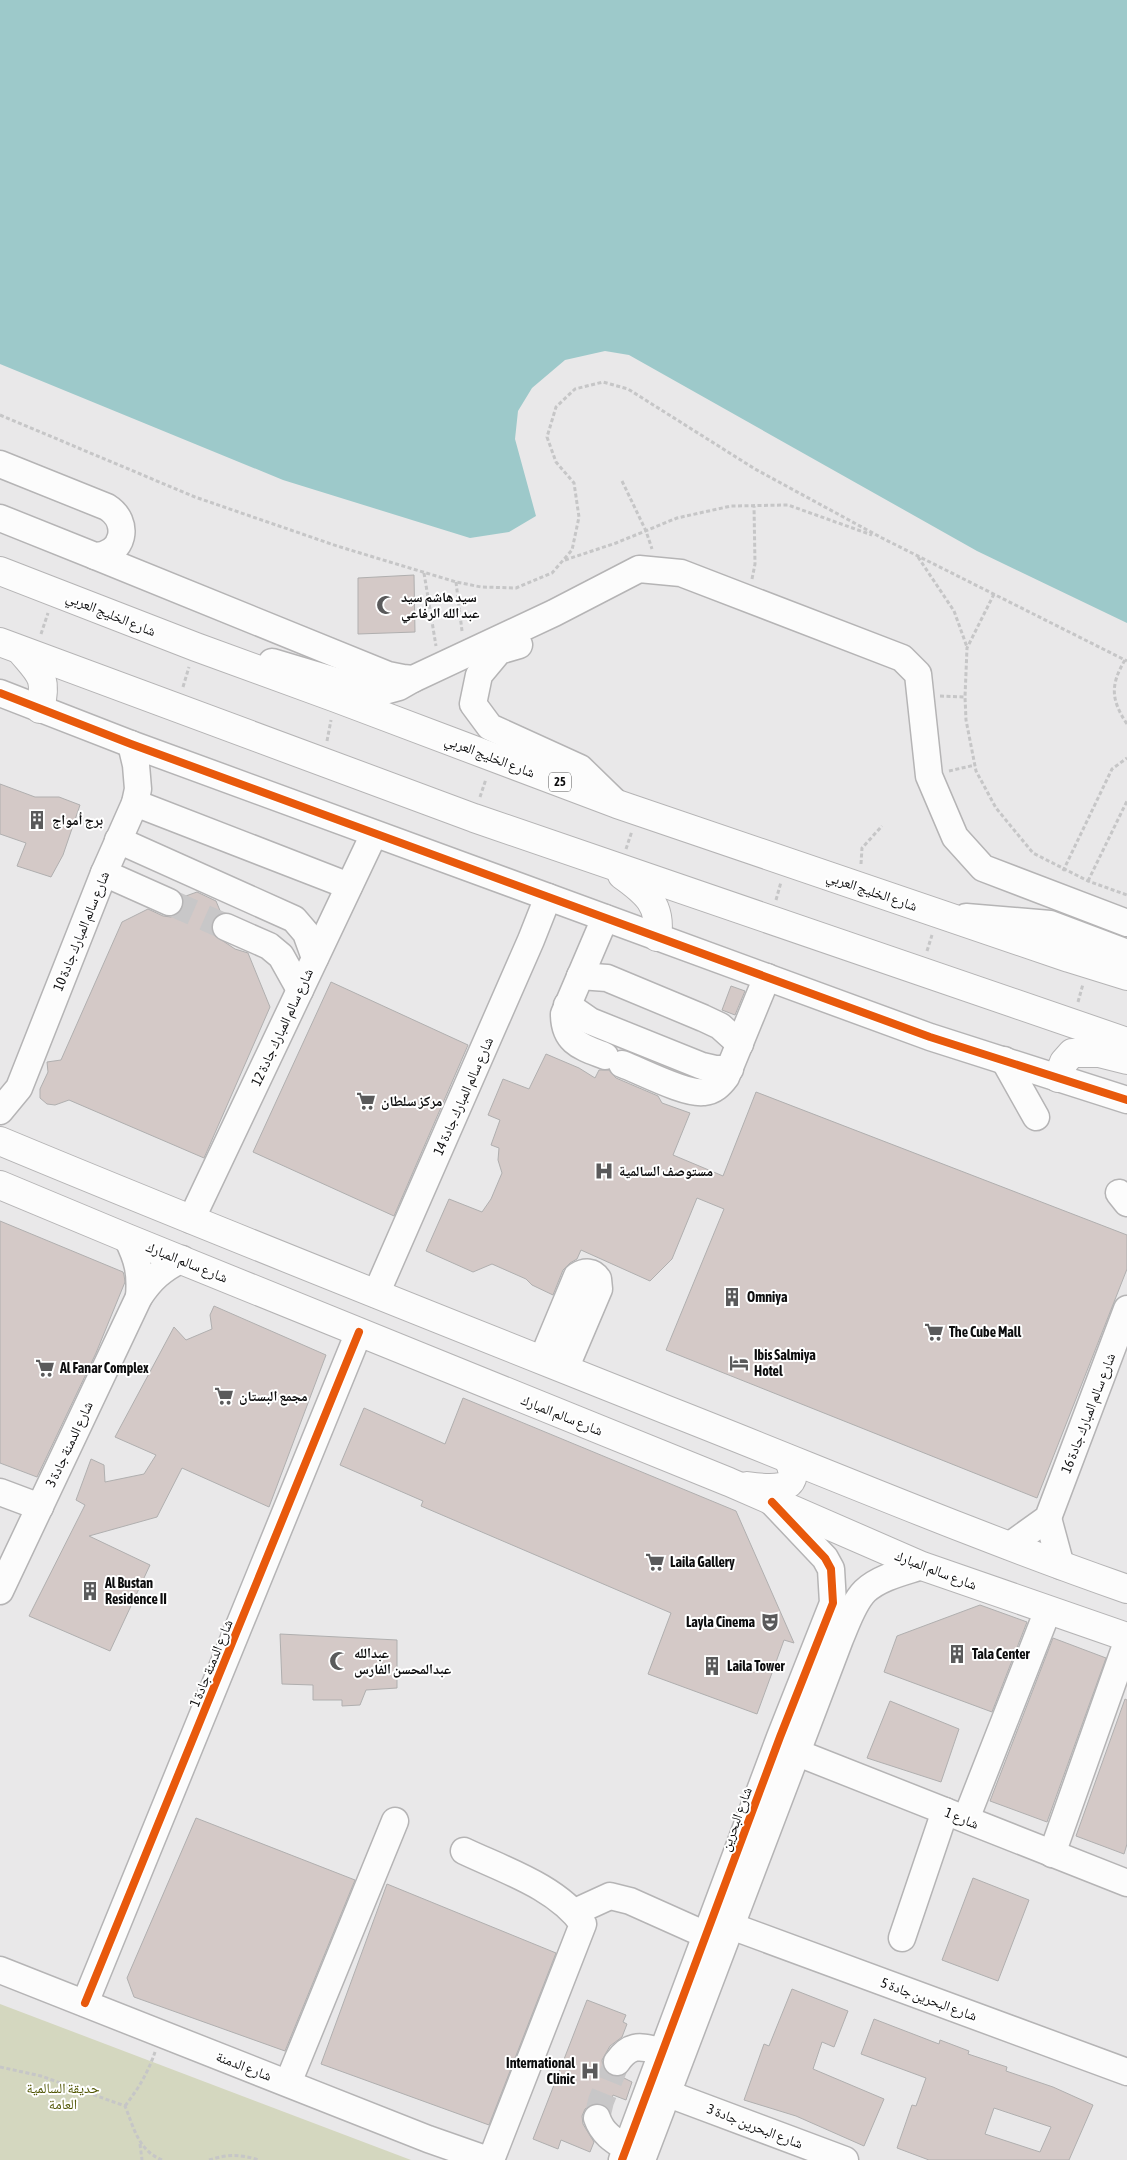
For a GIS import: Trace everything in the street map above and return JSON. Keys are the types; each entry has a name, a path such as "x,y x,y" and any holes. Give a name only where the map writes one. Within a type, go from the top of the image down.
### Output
{"main road":[{"name":"شارع الخليج العربي","path":"0,570 196,647 627,807 1127,976"},
{"path":"18,649 474,818 1127,1042"},
{"path":"18,649 38,672 45,686 40,708"},
{"path":"611,865 640,888 652,901 659,924 657,937"},
{"path":"1058,1078 1064,1062 1072,1053 1099,1053 1127,1060"},
{"path":"0,1141 190,1220 788,1459 1061,1566 1127,1589"},
{"name":"شارع سالم المبارك","path":"0,1185 728,1482 922,1566 1127,1637"},
{"path":"728,1482 768,1489 780,1488 788,1484 790,1479 792,1470 788,1459"}],"street":[{"path":"0,464 113,511 121,523 122,530 119,544 108,553 95,556"},
{"path":"0,518 388,675 414,679"},
{"path":"196,647 214,646 370,691 381,692 391,690 554,613 639,569 681,573 902,658 918,674 929,776 955,837 983,868 1051,894 1082,892 1127,923"},
{"path":"554,613 540,638 499,651 479,675 473,704 490,727 580,768 627,807"},
{"path":"0,693 131,744 374,834 930,1037 1127,1100"},
{"name":"شارع سالم المبارك جادة 10","path":"0,1111 19,1088 104,874 135,803 138,789 136,765 131,744"},
{"path":"135,803 350,886"},
{"name":"شارع سالم المبارك جادة 12","path":"190,1220 374,834"},
{"path":"118,840 294,919 306,933 315,958"},
{"path":"104,874 169,902"},
{"name":"شارع سالم المبارك جادة 14","path":"376,1294 548,898"},
{"path":"942,914 1050,924 1127,953"},
{"path":"605,918 564,1014 564,1024 567,1033 573,1041 581,1046 689,1091 697,1092 714,1089 726,1077 767,977"},
{"path":"226,927 269,946 281,956 300,990"},
{"path":"580,976 607,978 704,1018 720,1026 740,1044"},
{"path":"567,1005 590,1020 684,1058 716,1069 730,1069"},
{"path":"1004,1060 1036,1117"},
{"name":"شارع الدمنة جادة 3","path":"127,1238 136,1257 139,1270 139,1297"},
{"name":"شارع الدمنة جادة 3","path":"0,1591 139,1297 150,1281 164,1268 182,1259"},
{"name":"شارع سالم المبارك جادة 16","path":"1048,1518 1127,1309"},
{"name":"شارع الدمنة جادة 1","path":"85,2003 359,1332"},
{"path":"0,1492 40,1507"},
{"name":"شارع البحرين","path":"630,2156 662,2051 833,1602 831,1569 825,1558 772,1502"},
{"path":"1009,1546 1048,1518 1061,1566"},
{"path":"597,2118 600,2128 630,2156 666,2093 798,1753 840,1639 856,1604 865,1591 879,1582 922,1566"},
{"path":"833,1587 841,1576 849,1574 860,1578 865,1591"},
{"path":"902,1938 1048,1610"},
{"path":"1052,1854 1127,1642"},
{"name":"شارع 1","path":"798,1753 1127,1883"},
{"path":"288,2083 395,1821"},
{"path":"464,1851 555,1895 575,1912 583,1924 489,2160"},
{"path":"575,1912 610,1896 630,1901 706,1935"},
{"name":"شارع البحرين جادة 5","path":"731,1926 1127,2072"},
{"name":"شارع الدمنة","path":"0,1970 489,2160"},
{"path":"617,2062 630,2048 639,2046 662,2051"},
{"name":"شارع البحرين جادة 3","path":"666,2093 845,2160"}],"path":[{"path":"0,415 195,497 337,546 456,582 481,587 516,588 552,573 572,550 579,517 574,483 556,462 547,437 556,407 575,389 603,382 628,389 755,469 882,538 1126,660 1116,675 1114,692 1118,709 1127,724"},
{"path":"622,481 646,531 659,571"},
{"path":"563,561 677,518 731,506 788,505 882,538"},
{"path":"748,599 755,564 754,506"},
{"path":"918,556 954,612 967,648 966,720 976,771 996,808 1033,854 1063,870 1082,892 1127,895"},
{"path":"424,573 439,667"},
{"path":"456,582 465,654"},
{"path":"18,649 55,591"},
{"path":"967,648 994,594"},
{"path":"176,708 196,647"},
{"path":"322,762 336,698"},
{"path":"474,818 492,757"},
{"path":"1051,894 1112,769 1127,758"},
{"path":"1082,892 1127,801"},
{"path":"611,865 627,807"},
{"path":"863,888 862,848 882,826"},
{"path":"770,920 787,862"},
{"path":"921,971 942,914"},
{"path":"1071,1023 1089,964"},
{"path":"125,2106 140,2087 150,2069 161,2033"},
{"path":"0,2067 41,2076 125,2106 140,2143 142,2160"},
{"path":"140,2143 154,2157 162,2160"},
{"path":"210,2160 240,2154 260,2160"}],"green space":[{"name":"حديقة السالمية العامة","path":"0,2004 411,2160 0,2160"}],"water":[{"path":"0,0 1127,0 1127,623 977,551 629,355 605,351 565,360 532,388 518,411 515,439 536,516 509,532 470,538 283,480 0,364"}],"building":[{"name":"سيد هاشم سيد عبد الله الرفاعي","path":"414,575 415,632 358,634 358,578"},
{"name":"برج أمواج","path":"0,784 35,797 59,797 80,805 63,855 51,877 17,866 26,843 0,834"},
{"path":"197,892 216,901 221,913 212,921 211,929 214,935 235,949 248,953 270,1007 204,1158 69,1100 55,1105 47,1104 40,1098 40,1089 48,1072 47,1062 61,1060 122,922 148,909 163,916 171,917 183,908 183,897"},
{"name":"مركز سلطان","path":"331,982 468,1045 394,1216 253,1152"},
{"path":"731,986 745,991 735,1015 722,1010"},
{"path":"546,1054 579,1068 595,1078 599,1070 609,1070 616,1078 658,1096 662,1103 690,1113 673,1155 723,1176 756,1092 1127,1235 1127,1269 1037,1498 666,1350 724,1209 697,1198 672,1259 650,1281 581,1250 577,1259 563,1270 553,1295 532,1285 526,1279 492,1264 473,1272 426,1251 449,1199 482,1212 491,1199 502,1173 498,1160 499,1148 491,1145 500,1120 488,1115 503,1079 529,1089"},
{"name":"Al Fanar Complex","path":"0,1221 123,1272 124,1275 125,1282 96,1353 37,1477 0,1463"},
{"name":"مجمع البستان","path":"214,1306 326,1355 269,1507 182,1468 157,1517 89,1536 150,1565 110,1651 29,1616 85,1505 76,1500 91,1459 104,1465 105,1482 144,1474 156,1455 115,1437 174,1327 186,1340 212,1329 210,1315"},
{"name":"Laila Gallery","path":"463,1398 736,1511 794,1643 784,1640 757,1714 648,1674 671,1613 421,1506 423,1501 340,1465 364,1408 445,1444"},
{"name":"Tala Center","path":"980,1605 1027,1622 992,1712 884,1672 897,1636"},
{"name":"عبدالله عبدالمحسن الفارس","path":"280,1634 397,1640 397,1688 366,1690 360,1705 342,1706 342,1700 313,1700 313,1685 282,1684"},
{"path":"1053,1638 1106,1658 1047,1822 990,1801"},
{"path":"1125,1699 1127,1700 1127,1844 1124,1854 1076,1836"},
{"path":"890,1701 959,1729 941,1782 867,1758"},
{"path":"196,1818 355,1880 285,2051 134,1997 127,1978"},
{"path":"973,1878 1029,1900 998,1981 942,1960"},
{"path":"387,1884 556,1953 489,2125 321,2064"},
{"path":"792,1989 848,2011 834,2047 822,2042 813,2069 884,2099 864,2146 796,2116 744,2100 764,2044 769,2046"},
{"name":"International Clinic","path":"587,2000 626,2015 623,2022 627,2024 622,2037 610,2046 602,2060 603,2068 608,2074 620,2076 632,2082 626,2100 613,2095 608,2108 599,2103 591,2104 585,2109 582,2116 583,2124 594,2142 590,2152 561,2140 558,2149 533,2139"},
{"path":"874,2019 939,2044 940,2040 969,2051 968,2054 1007,2067 1006,2071 1053,2087 1093,2105 1069,2160 929,2160 897,2148 912,2105 916,2106 926,2078 861,2054","holes":["994,2108 1051,2127 1040,2152 985,2134"]}],"tunnel":[{"path":"169,902 226,927"},
{"path":"597,2118 601,2101 617,2062"}],"cycle path":[{"path":"0,693 131,744 930,1037 1127,1100"},
{"path":"85,2003 359,1332"},
{"path":"622,2160 780,1737 833,1603 831,1569 825,1558 772,1502"}],"place":[{"name":"سيد هاشم سيد عبد الله الرفاعي","path":"386,605"},
{"name":"برج أمواج","path":"37,820"},
{"name":"مركز سلطان","path":"366,1101"},
{"name":"مستوصف السالمية","path":"604,1171"},
{"name":"Omniya","path":"732,1297"},
{"name":"The Cube Mall","path":"934,1332"},
{"name":"Ibis Salmiya Hotel","path":"739,1363"},
{"name":"Al Fanar Complex","path":"45,1368"},
{"name":"مجمع البستان","path":"224,1396"},
{"name":"Laila Gallery","path":"655,1562"},
{"name":"Al Bustan Residence II","path":"90,1591"},
{"name":"Layla Cinema","path":"770,1622"},
{"name":"Tala Center","path":"957,1654"},
{"name":"عبدالله عبدالمحسن الفارس","path":"339,1661"},
{"name":"Laila Tower","path":"712,1666"},
{"name":"International Clinic","path":"590,2071"}]}
